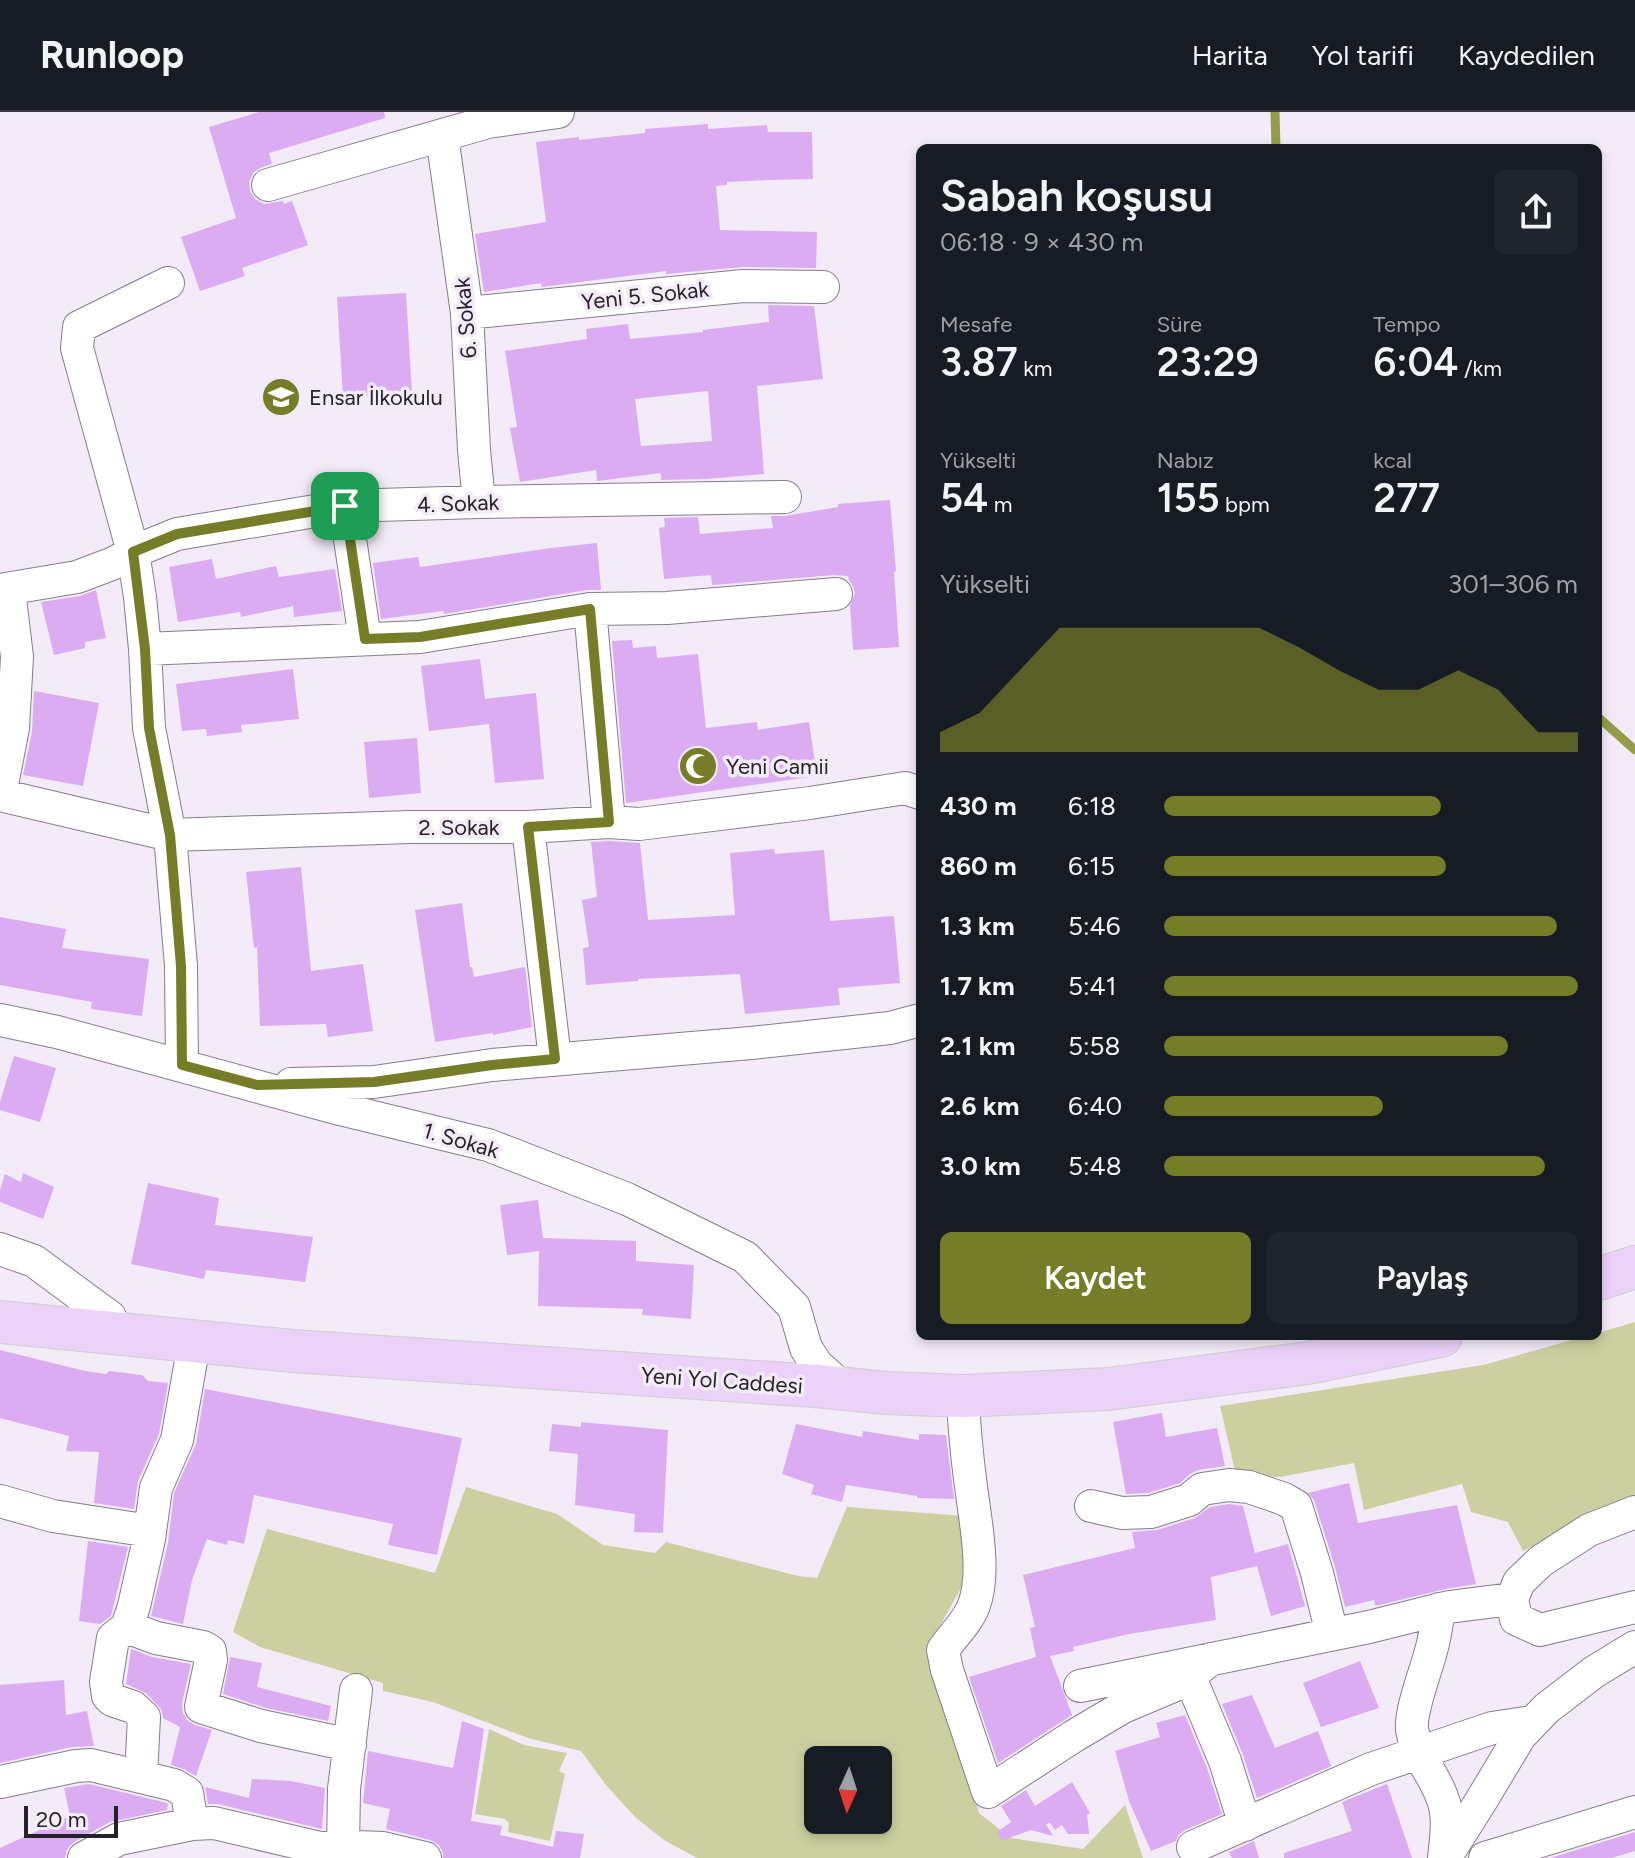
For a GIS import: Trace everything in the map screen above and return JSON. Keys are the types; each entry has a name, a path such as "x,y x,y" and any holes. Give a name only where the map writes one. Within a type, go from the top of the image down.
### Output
{"main road":[{"path":"1602,1278 1635,1267"},
{"path":"1602,1298 1635,1289"},
{"name":"Yeni Yol Caddesi","path":"0,1301 110,1317 251,1331 482,1343 830,1377 963,1396 1108,1389 1308,1363 1421,1340"},
{"name":"Yeni Yol Caddesi","path":"0,1322 292,1351 830,1377 1004,1375 1131,1369 1342,1340"}],"street":[{"path":"268,185 488,122 558,112"},
{"name":"6. Sokak","path":"442,136 467,313 479,502"},
{"path":"168,283 79,327 77,348 133,552 145,649 149,728 170,835 181,966 182,1065"},
{"name":"Yeni 5. Sokak","path":"467,313 743,286 823,287"},
{"name":"4. Sokak","path":"5,590 77,577 177,534 345,506 785,497"},
{"path":"345,506 365,639"},
{"path":"0,795 13,728 17,657 5,590"},
{"path":"145,649 420,637 590,609 667,608 836,594"},
{"path":"590,609 609,822"},
{"name":"2. Sokak","path":"0,795 170,835 410,827 528,827 609,822 639,824 905,788 916,792"},
{"path":"528,827 555,1059"},
{"name":"1. Sokak","path":"0,1020 57,1032 340,1109 488,1145 627,1199 745,1257 794,1307 806,1348 830,1377"},
{"path":"257,1085 374,1082 492,1065 890,1028 916,1021"},
{"path":"0,1249 34,1261 110,1317"},
{"path":"141,1777 144,1717 133,1707 112,1700 108,1696 106,1682 113,1638 127,1627 150,1531 156,1488 177,1440 191,1361"},
{"path":"963,1396 979,1548 978,1583 975,1604 943,1650 988,1792 1123,1707 1180,1683 1200,1667"},
{"path":"1091,1506 1122,1513 1151,1512 1189,1500 1202,1489 1229,1485 1249,1487 1284,1499 1296,1506 1332,1634"},
{"path":"0,1501 53,1516 150,1531"},
{"path":"1635,1512 1589,1530 1541,1561 1519,1582 1512,1599 1516,1619 1540,1630 1635,1607"},
{"path":"1080,1686 1200,1667 1439,1609 1512,1599"},
{"path":"1439,1609 1412,1726 1417,1753 1444,1799 1447,1825 1444,1858"},
{"path":"127,1627 156,1638 210,1651 211,1660 201,1707 261,1726 350,1745"},
{"path":"1444,1858 1520,1736 1547,1708 1594,1672 1635,1647"},
{"path":"1200,1667 1245,1825"},
{"path":"343,1848 344,1789 356,1690"},
{"path":"1193,1847 1371,1769 1492,1728 1533,1722"},
{"path":"0,1782 91,1765 174,1785 187,1793 192,1824"},
{"path":"1485,1858 1635,1812"},
{"path":"84,1858 119,1839 192,1824 214,1823 320,1848 383,1848 425,1858"}],"green space":[{"path":"1635,1322 1635,1496 1523,1551 1508,1522 1471,1512 1462,1484 1364,1510 1354,1463 1280,1477 1236,1475 1220,1406 1483,1365 1572,1340 1602,1340 1602,1332"},
{"path":"466,1487 557,1514 603,1545 655,1553 666,1542 798,1576 817,1578 847,1507 964,1516 970,1572 936,1633 933,1655 979,1813 1011,1838 1083,1849 1125,1805 1143,1858 697,1858 664,1840 635,1817 581,1751 528,1738 433,1702 383,1691 383,1683 260,1647 233,1632 267,1529 435,1573"},
{"path":"489,1729 524,1745 567,1753 559,1771 565,1774 550,1841 508,1832 509,1823 505,1819 475,1814"}],"building":[{"path":"259,112 384,112 385,118 269,153 272,164 254,172 249,181 250,191 255,199 264,204 292,201 308,245 242,268 245,276 200,291 181,237 236,218 209,127"},
{"path":"708,124 708,129 767,125 768,132 812,132 813,179 727,182 727,185 716,186 720,230 817,232 816,268 743,267 666,274 666,271 542,287 541,283 484,292 475,234 546,222 536,142 579,137 579,140 645,133 645,129"},
{"path":"406,293 412,394 343,397 337,297"},
{"path":"768,305 814,306 823,379 757,386 764,474 661,480 661,473 597,481 596,470 520,482 510,428 517,427 505,351 587,339 586,329 628,324 630,339 769,322","holes":["708,391 712,441 641,446 635,399"]},
{"path":"890,500 899,647 853,650 850,605 855,593 848,576 712,585 711,575 664,579 659,528 665,527 664,518 698,517 700,534 773,528 771,516 838,507 838,504"},
{"path":"597,543 601,590 444,614 443,611 381,619 373,563 418,557 420,567"},
{"path":"212,559 216,579 276,566 279,577 335,569 342,611 294,617 293,606 241,617 240,612 178,622 169,567"},
{"path":"96,590 106,638 85,642 85,648 54,655 41,602 80,596"},
{"path":"632,640 633,648 656,646 657,658 698,654 706,728 757,722 758,730 809,722 817,776 626,803 612,641"},
{"path":"480,659 485,699 536,693 544,779 495,783 489,724 429,731 421,666"},
{"path":"293,669 299,719 241,725 242,732 207,736 206,729 182,731 176,684"},
{"path":"34,691 99,703 83,786 23,775 32,732"},
{"path":"417,738 421,793 369,798 364,742"},
{"path":"591,842 640,843 648,920 735,915 730,853 774,849 775,854 824,850 830,921 894,916 900,983 838,988 840,1005 745,1014 740,974 586,985 583,948 589,947 582,900 597,897"},
{"path":"301,867 311,971 363,964 373,1031 328,1037 326,1024 260,1026 257,947 254,948 246,872"},
{"path":"462,903 474,977 525,967 532,1027 435,1042 415,910"},
{"path":"0,917 66,929 62,948 149,959 142,1016 91,1009 92,1002 0,985"},
{"path":"14,1056 56,1068 40,1122 0,1110"},
{"path":"23,1173 54,1187 43,1219 0,1202 5,1174 21,1182"},
{"path":"148,1183 219,1198 215,1225 313,1237 305,1282 206,1270 204,1279 131,1264"},
{"path":"538,1200 543,1238 636,1241 636,1261 694,1265 691,1319 642,1315 643,1309 538,1306 539,1251 507,1255 500,1205"},
{"path":"0,1350 85,1371 142,1375 148,1381 168,1383 159,1434 138,1481 134,1509 94,1503 99,1452 66,1451 69,1436 0,1418"},
{"path":"205,1389 462,1438 437,1555 388,1545 393,1524 254,1495 244,1544 228,1540 227,1545 207,1539 192,1580 183,1624 151,1616 168,1543 174,1493 196,1444"},
{"path":"1162,1413 1166,1437 1217,1428 1225,1466 1198,1470 1180,1483 1148,1493 1126,1494 1113,1422"},
{"path":"581,1422 668,1430 663,1533 634,1532 635,1514 575,1505 578,1454 549,1451 552,1424 581,1427"},
{"path":"796,1424 862,1437 863,1431 919,1440 919,1434 946,1435 954,1499 917,1498 846,1485 842,1502 811,1494 814,1485 782,1474"},
{"path":"1349,1483 1358,1523 1457,1505 1476,1584 1375,1606 1374,1600 1345,1607 1314,1500 1308,1493"},
{"path":"1229,1504 1243,1506 1255,1553 1288,1544 1305,1606 1271,1616 1257,1566 1211,1577 1216,1620 1129,1634 1073,1647 1074,1651 1050,1656 1072,1715 998,1763 969,1677 1036,1657 1030,1628 1035,1627 1023,1575 1135,1548 1132,1532 1157,1530 1195,1518 1210,1507"},
{"path":"88,1541 128,1547 111,1616 100,1624 79,1621"},
{"path":"131,1649 152,1657 191,1664 182,1703 183,1713 195,1725 212,1730 196,1776 171,1765 180,1727 163,1718 161,1709 146,1693 126,1684"},
{"path":"230,1657 262,1663 257,1687 331,1706 328,1721 266,1708 223,1694"},
{"path":"1360,1661 1379,1708 1321,1727 1303,1683"},
{"path":"64,1680 66,1715 87,1711 94,1746 72,1747 0,1763 0,1685"},
{"path":"1252,1695 1275,1748 1318,1731 1331,1766 1257,1798 1222,1704"},
{"path":"1185,1715 1222,1814 1185,1830 1176,1841 1151,1851 1129,1801 1115,1751 1160,1737 1156,1723"},
{"path":"462,1721 484,1729 471,1821 502,1826 500,1835 553,1847 556,1831 584,1834 580,1858 443,1858 439,1845 430,1840 386,1829 390,1809 363,1803 368,1751 453,1768"},
{"path":"252,1779 291,1781 325,1788 322,1829 208,1804 205,1787 249,1798"},
{"path":"1072,1782 1090,1813 1087,1815 1089,1834 1068,1834 1062,1825 1055,1830 1050,1823 1046,1824 1053,1836 1031,1830 1001,1841 997,1832 1011,1822 1001,1806 1026,1790 1035,1806"},
{"path":"89,1784 167,1803 167,1810 110,1822 74,1842 67,1849 65,1858 0,1858 0,1848 70,1816 64,1788"},
{"path":"1387,1784 1412,1858 1284,1858 1284,1853 1352,1831 1342,1802"},
{"path":"1635,1832 1635,1851 1611,1858 1550,1858"},
{"path":"1254,1841 1259,1858 1232,1858 1229,1852"}],"waterway":[{"path":"1275,112 1276,144"},
{"path":"1602,721 1635,750"}],"place":[{"name":"Ensar İlkokulu","path":"281,397"},
{"name":"Yeni Camii","path":"698,766"}],"route":[{"path":"345,506 365,639 420,637 590,609 609,822 528,827 555,1059 374,1082 257,1085 182,1065 181,966 170,835 149,728 145,649 133,552 177,534 345,506"}]}
